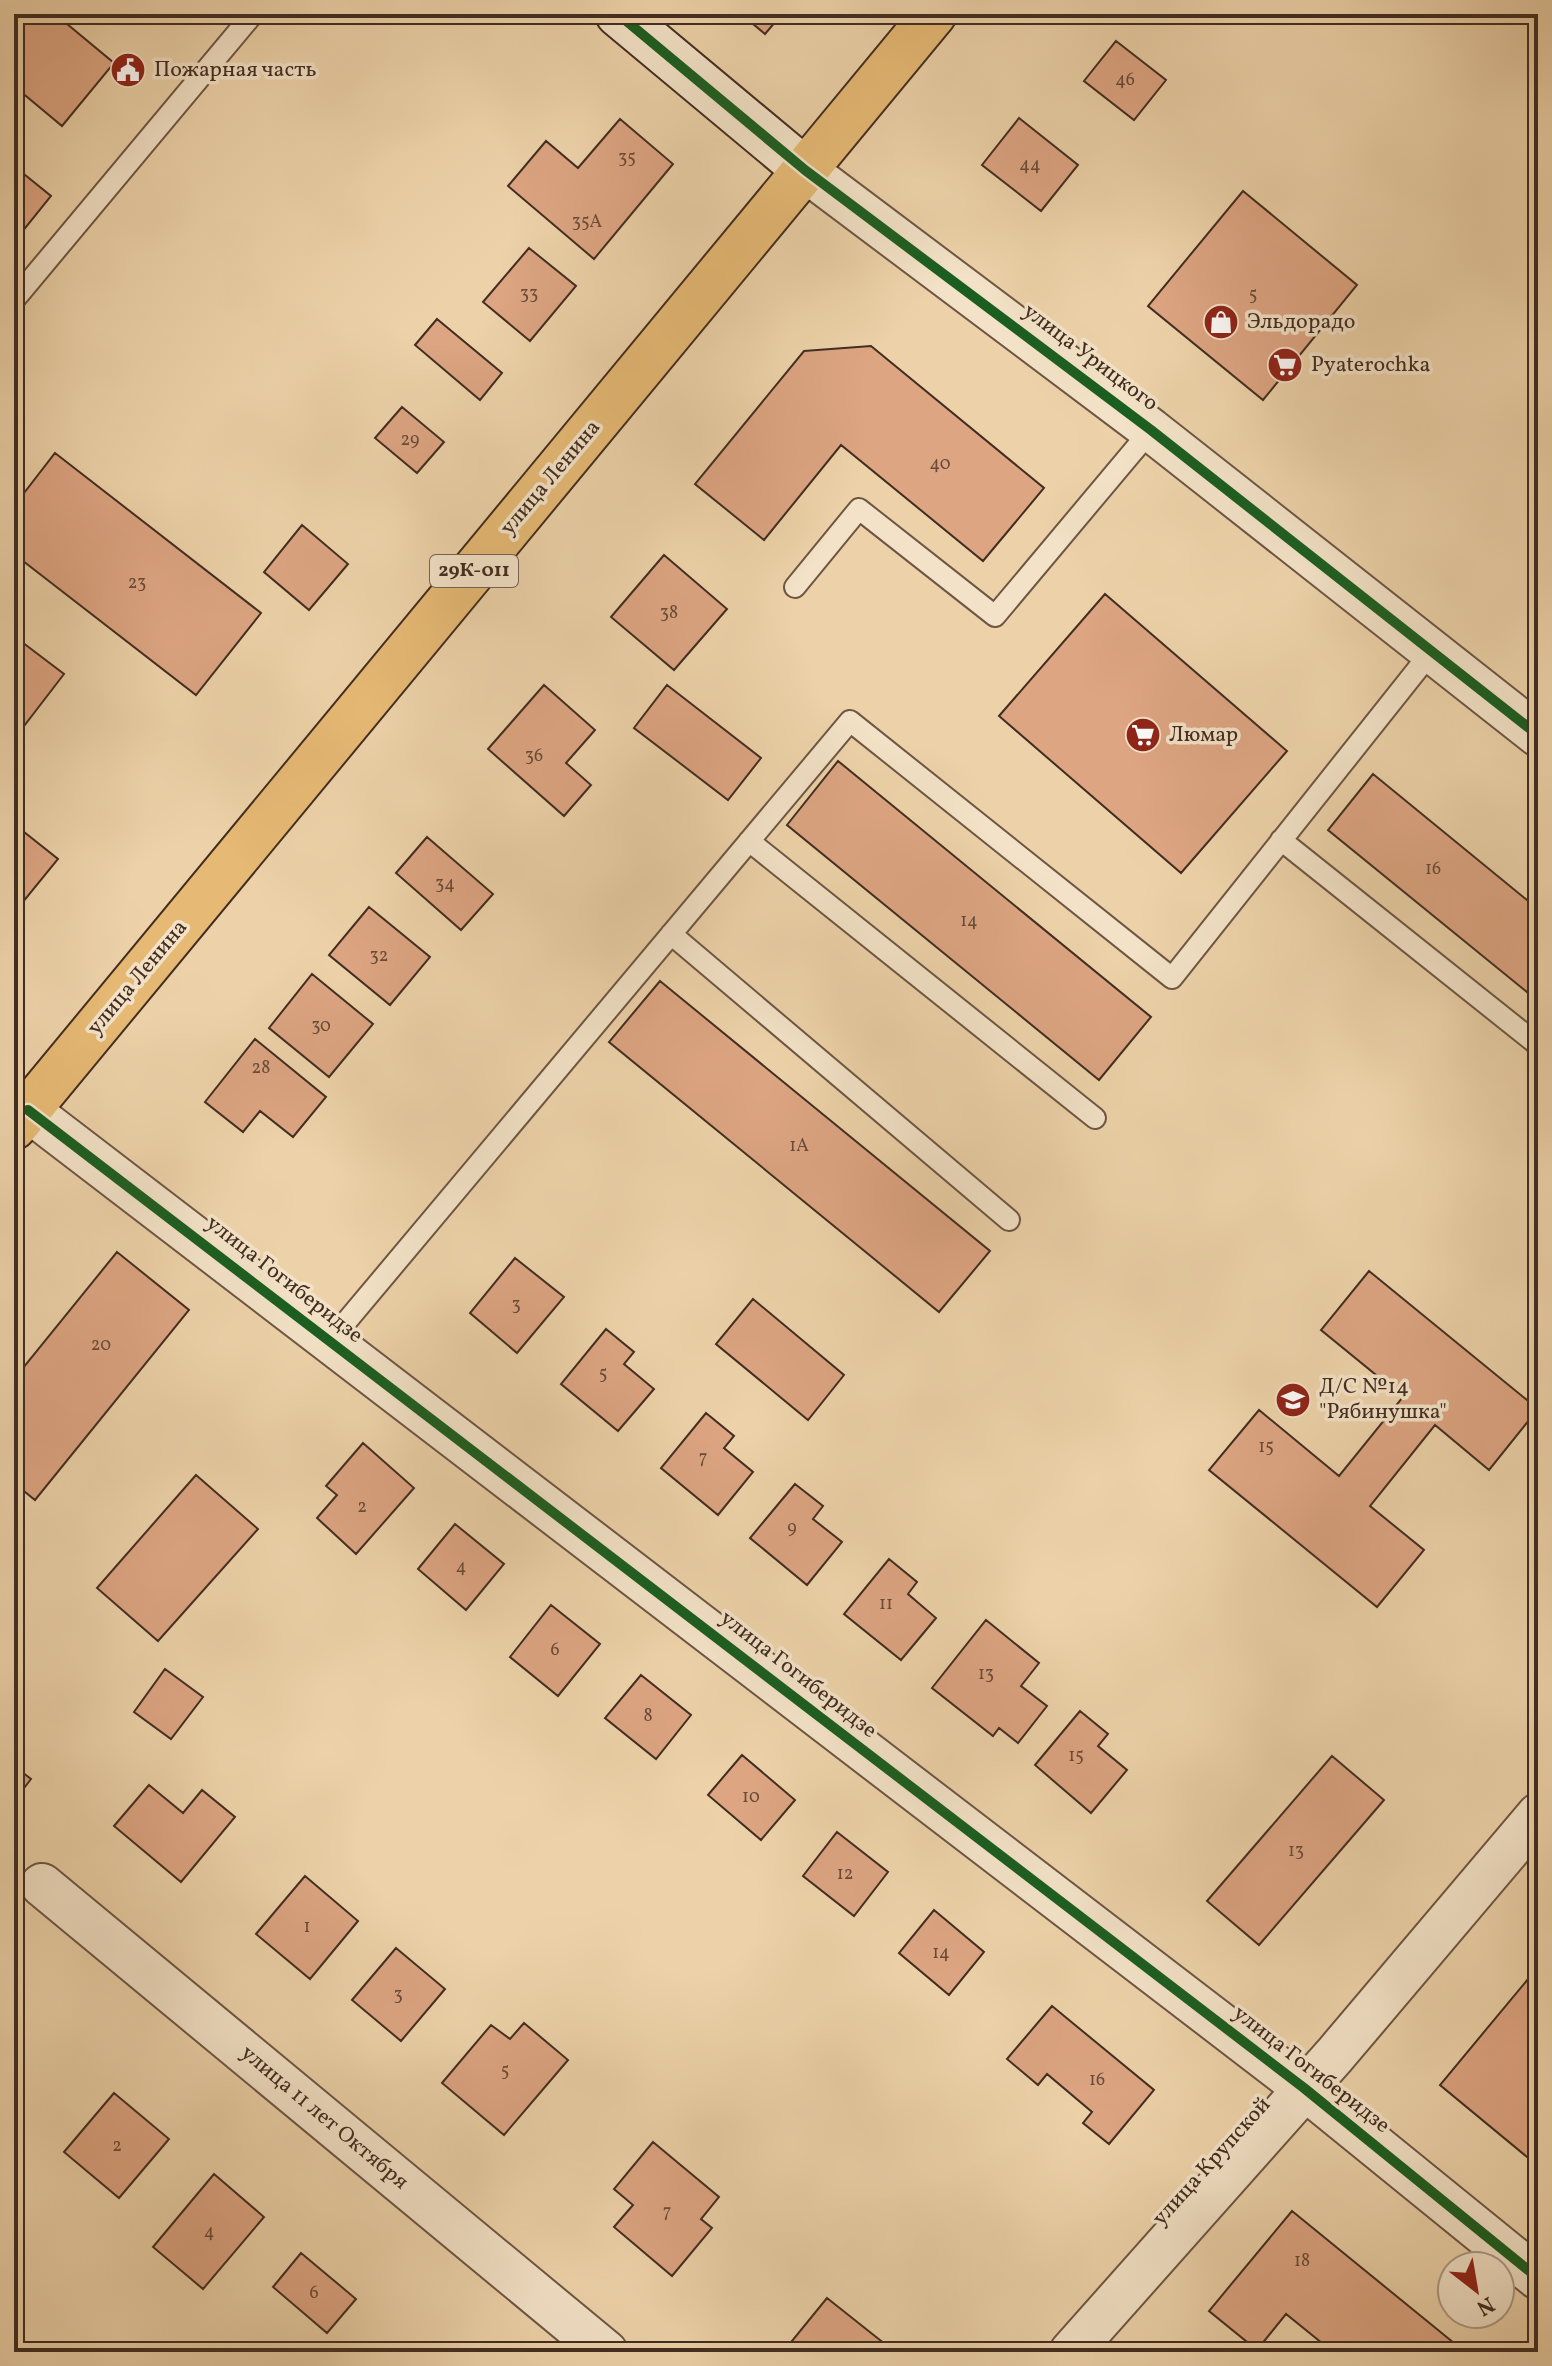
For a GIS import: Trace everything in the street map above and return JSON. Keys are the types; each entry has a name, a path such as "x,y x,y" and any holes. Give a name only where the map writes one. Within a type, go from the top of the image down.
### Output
{"main road":[{"name":"улица Ленина","path":"21,1119 934,14"}],"street":[{"name":"улица Урицкого","path":"618,14 805,170 1151,430 1538,735"},
{"name":"улица Гогиберидзе","path":"21,1119 330,1341 1304,2088 1538,2278"},
{"name":"улица Крупской","path":"1071,2352 1304,2088 1538,1815"},
{"name":"улица 11 лет Октября","path":"42,1885 606,2352"}],"lane":[{"path":"14,300 253,14"},
{"path":"795,587 859,509 995,616 1151,430"},
{"path":"330,1341 850,721 1172,978 1432,651"},
{"path":"1281,840 1538,1045"},
{"path":"749,841 1095,1118"},
{"path":"671,934 1009,1220"}],"building":[{"path":"14,14 55,14 114,63 62,126 14,86"},
{"path":"741,14 782,14 765,34"},
{"path":"1116,41 1166,80 1134,120 1084,81"},
{"path":"1019,118 1078,165 1041,211 982,165"},
{"path":"620,119 673,164 594,259 508,186 546,141 578,168"},
{"path":"14,166 51,196 14,242"},
{"path":"1243,191 1357,285 1263,400 1148,306"},
{"path":"529,248 576,286 530,341 483,302"},
{"path":"437,319 502,373 480,400 415,345"},
{"path":"871,346 1044,488 983,561 841,445 764,540 695,484 804,351"},
{"path":"402,407 444,442 417,473 375,438"},
{"path":"55,453 261,613 196,695 14,554 14,506"},
{"path":"302,525 348,564 309,610 264,572"},
{"path":"664,555 727,609 674,670 611,617"},
{"path":"1105,594 1287,751 1181,873 999,716"},
{"path":"14,636 64,674 14,739"},
{"path":"544,685 595,730 566,763 591,785 564,816 488,749"},
{"path":"667,685 761,758 728,800 634,728"},
{"path":"838,761 1151,1017 1099,1080 787,825"},
{"path":"1373,774 1538,909 1538,1001 1328,830"},
{"path":"14,824 58,859 14,913"},
{"path":"427,837 493,894 461,930 396,873"},
{"path":"369,907 430,957 390,1005 329,955"},
{"path":"312,974 373,1024 329,1077 269,1028"},
{"path":"660,981 990,1251 939,1312 609,1042"},
{"path":"255,1039 326,1097 293,1137 260,1111 243,1132 205,1102"},
{"path":"117,1252 189,1310 35,1500 14,1483 14,1379"},
{"path":"515,1258 564,1297 517,1353 470,1313"},
{"path":"1369,1271 1538,1409 1489,1470 1435,1425 1370,1506 1424,1550 1377,1607 1209,1470 1259,1410 1339,1476 1403,1397 1321,1330"},
{"path":"753,1299 844,1375 808,1420 716,1344"},
{"path":"606,1329 634,1352 624,1364 654,1389 618,1431 561,1384"},
{"path":"706,1413 734,1436 724,1448 753,1472 718,1515 661,1468"},
{"path":"363,1443 414,1488 356,1554 317,1518 337,1495 326,1486"},
{"path":"196,1475 258,1529 158,1641 97,1588"},
{"path":"795,1484 823,1506 813,1519 842,1542 807,1585 750,1538"},
{"path":"455,1524 504,1564 466,1610 418,1569"},
{"path":"889,1559 917,1582 908,1594 936,1618 901,1660 844,1614"},
{"path":"551,1605 600,1644 558,1696 510,1657"},
{"path":"986,1620 1039,1663 1021,1686 1047,1706 1018,1743 999,1728 993,1736 932,1688"},
{"path":"165,1669 203,1697 171,1739 134,1712"},
{"path":"641,1675 691,1715 656,1759 605,1718"},
{"path":"1080,1711 1108,1734 1098,1746 1127,1770 1091,1813 1035,1765"},
{"path":"742,1755 795,1800 761,1840 708,1795"},
{"path":"1332,1756 1384,1800 1259,1945 1207,1901"},
{"path":"14,1766 31,1779 14,1801"},
{"path":"149,1785 183,1813 202,1790 235,1817 181,1882 114,1826"},
{"path":"837,1832 888,1872 854,1916 803,1876"},
{"path":"305,1876 358,1921 310,1979 256,1934"},
{"path":"934,1910 984,1952 949,1995 899,1953"},
{"path":"396,1948 445,1989 401,2041 352,2000"},
{"path":"1538,1967 1538,2166 1440,2085"},
{"path":"1052,2006 1154,2090 1109,2144 1083,2123 1092,2112 1047,2074 1038,2085 1007,2059"},
{"path":"524,2023 568,2060 504,2135 442,2083 491,2025 510,2039"},
{"path":"114,2093 169,2139 119,2198 64,2152"},
{"path":"653,2142 719,2197 701,2219 712,2228 672,2276 614,2227 633,2205 614,2189"},
{"path":"214,2174 264,2217 203,2289 153,2247"},
{"path":"1292,2211 1465,2352 1333,2352 1286,2314 1257,2350 1209,2311"},
{"path":"301,2253 356,2299 327,2333 273,2287"},
{"path":"827,2298 895,2352 783,2352"}],"cycle path":[{"path":"618,14 805,170 1151,430 1538,735"},
{"path":"28,1110 1304,2088 1538,2278"}],"place":[{"name":"Пожарная часть","path":"128,70"},
{"name":"Эльдорадо","path":"1221,322"},
{"name":"Pyaterochka","path":"1285,365"},
{"name":"Люмар","path":"1143,735"},
{"name":"Д/С №14 \"Рябинушка\"","path":"1293,1400"}]}
